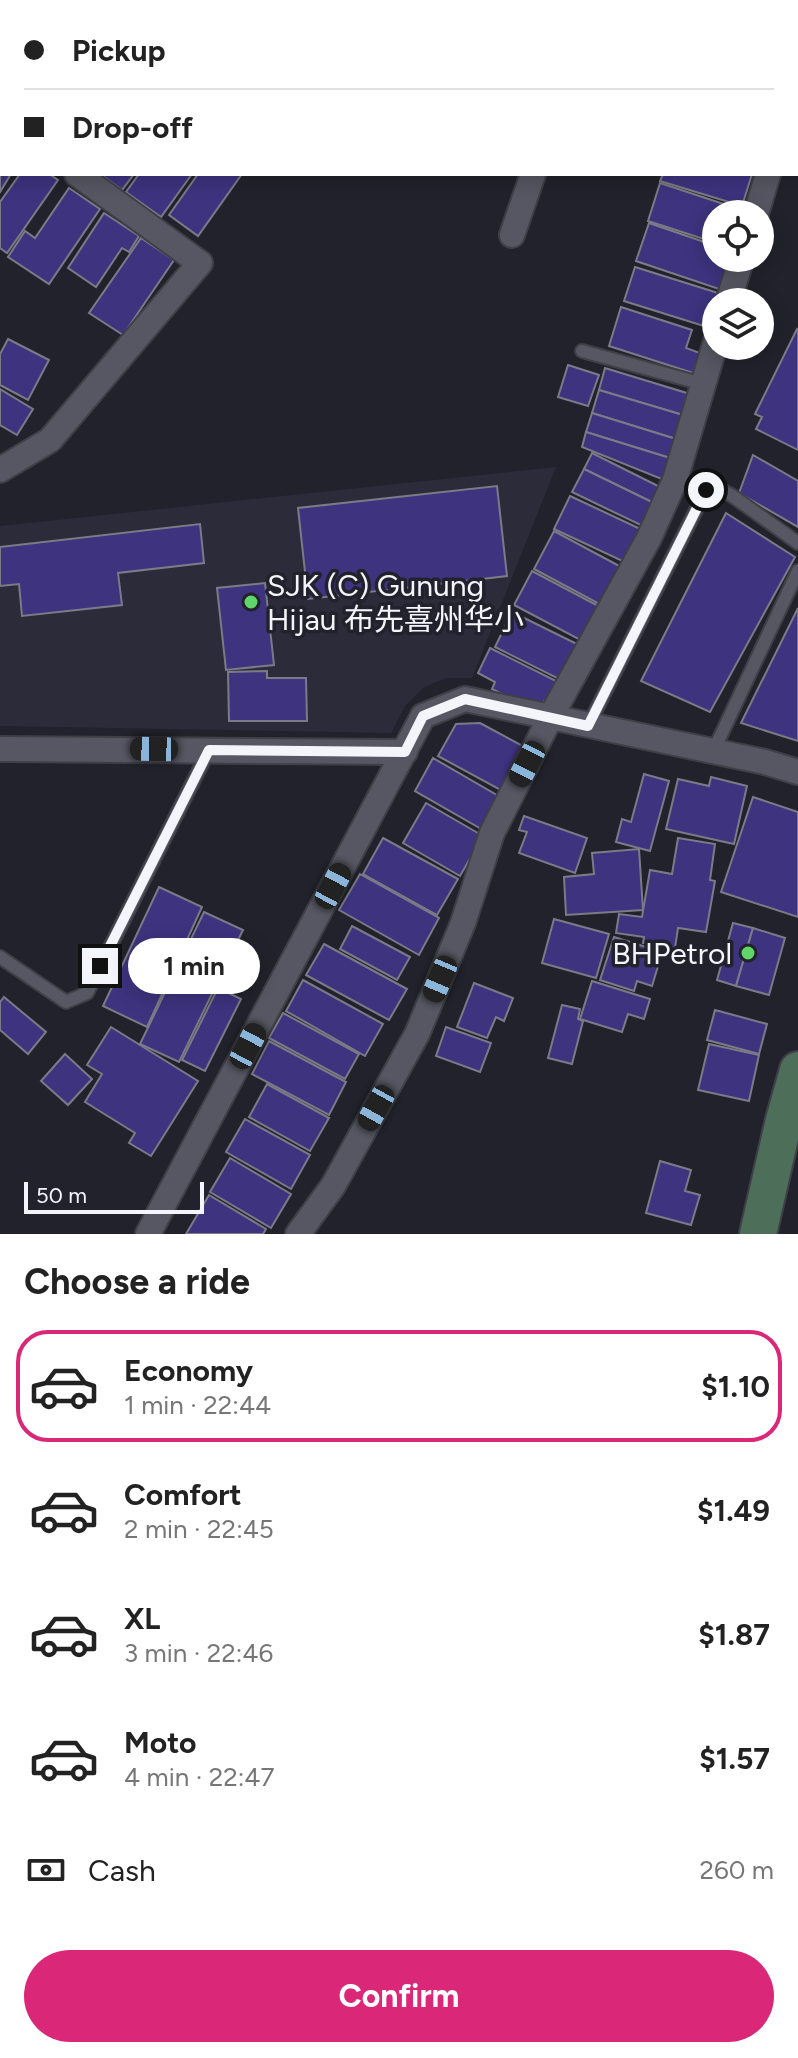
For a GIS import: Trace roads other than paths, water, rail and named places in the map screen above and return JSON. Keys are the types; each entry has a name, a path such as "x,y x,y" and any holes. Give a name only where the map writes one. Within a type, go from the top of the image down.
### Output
{"main road":[{"path":"758,1234 798,1070"}],"street":[{"path":"0,470 50,440 200,263 80,176"},
{"path":"512,235 532,176"},
{"path":"760,200 767,176"},
{"path":"298,1234 333,1186 417,1034 463,923 492,833 665,503 675,480 710,360"},
{"path":"148,1234 423,716 465,699 798,772"},
{"path":"0,749 405,752"}],"lane":[{"path":"582,351 703,384"},
{"path":"588,726 706,490 715,487 731,495 798,543"},
{"path":"713,752 798,571"},
{"path":"0,957 66,1002 87,993 209,750"}],"place":[{"name":"SJK (C) Gunung Hijau 布先喜州华小","path":"251,602"},
{"name":"BHPetrol","path":"748,953"}]}
